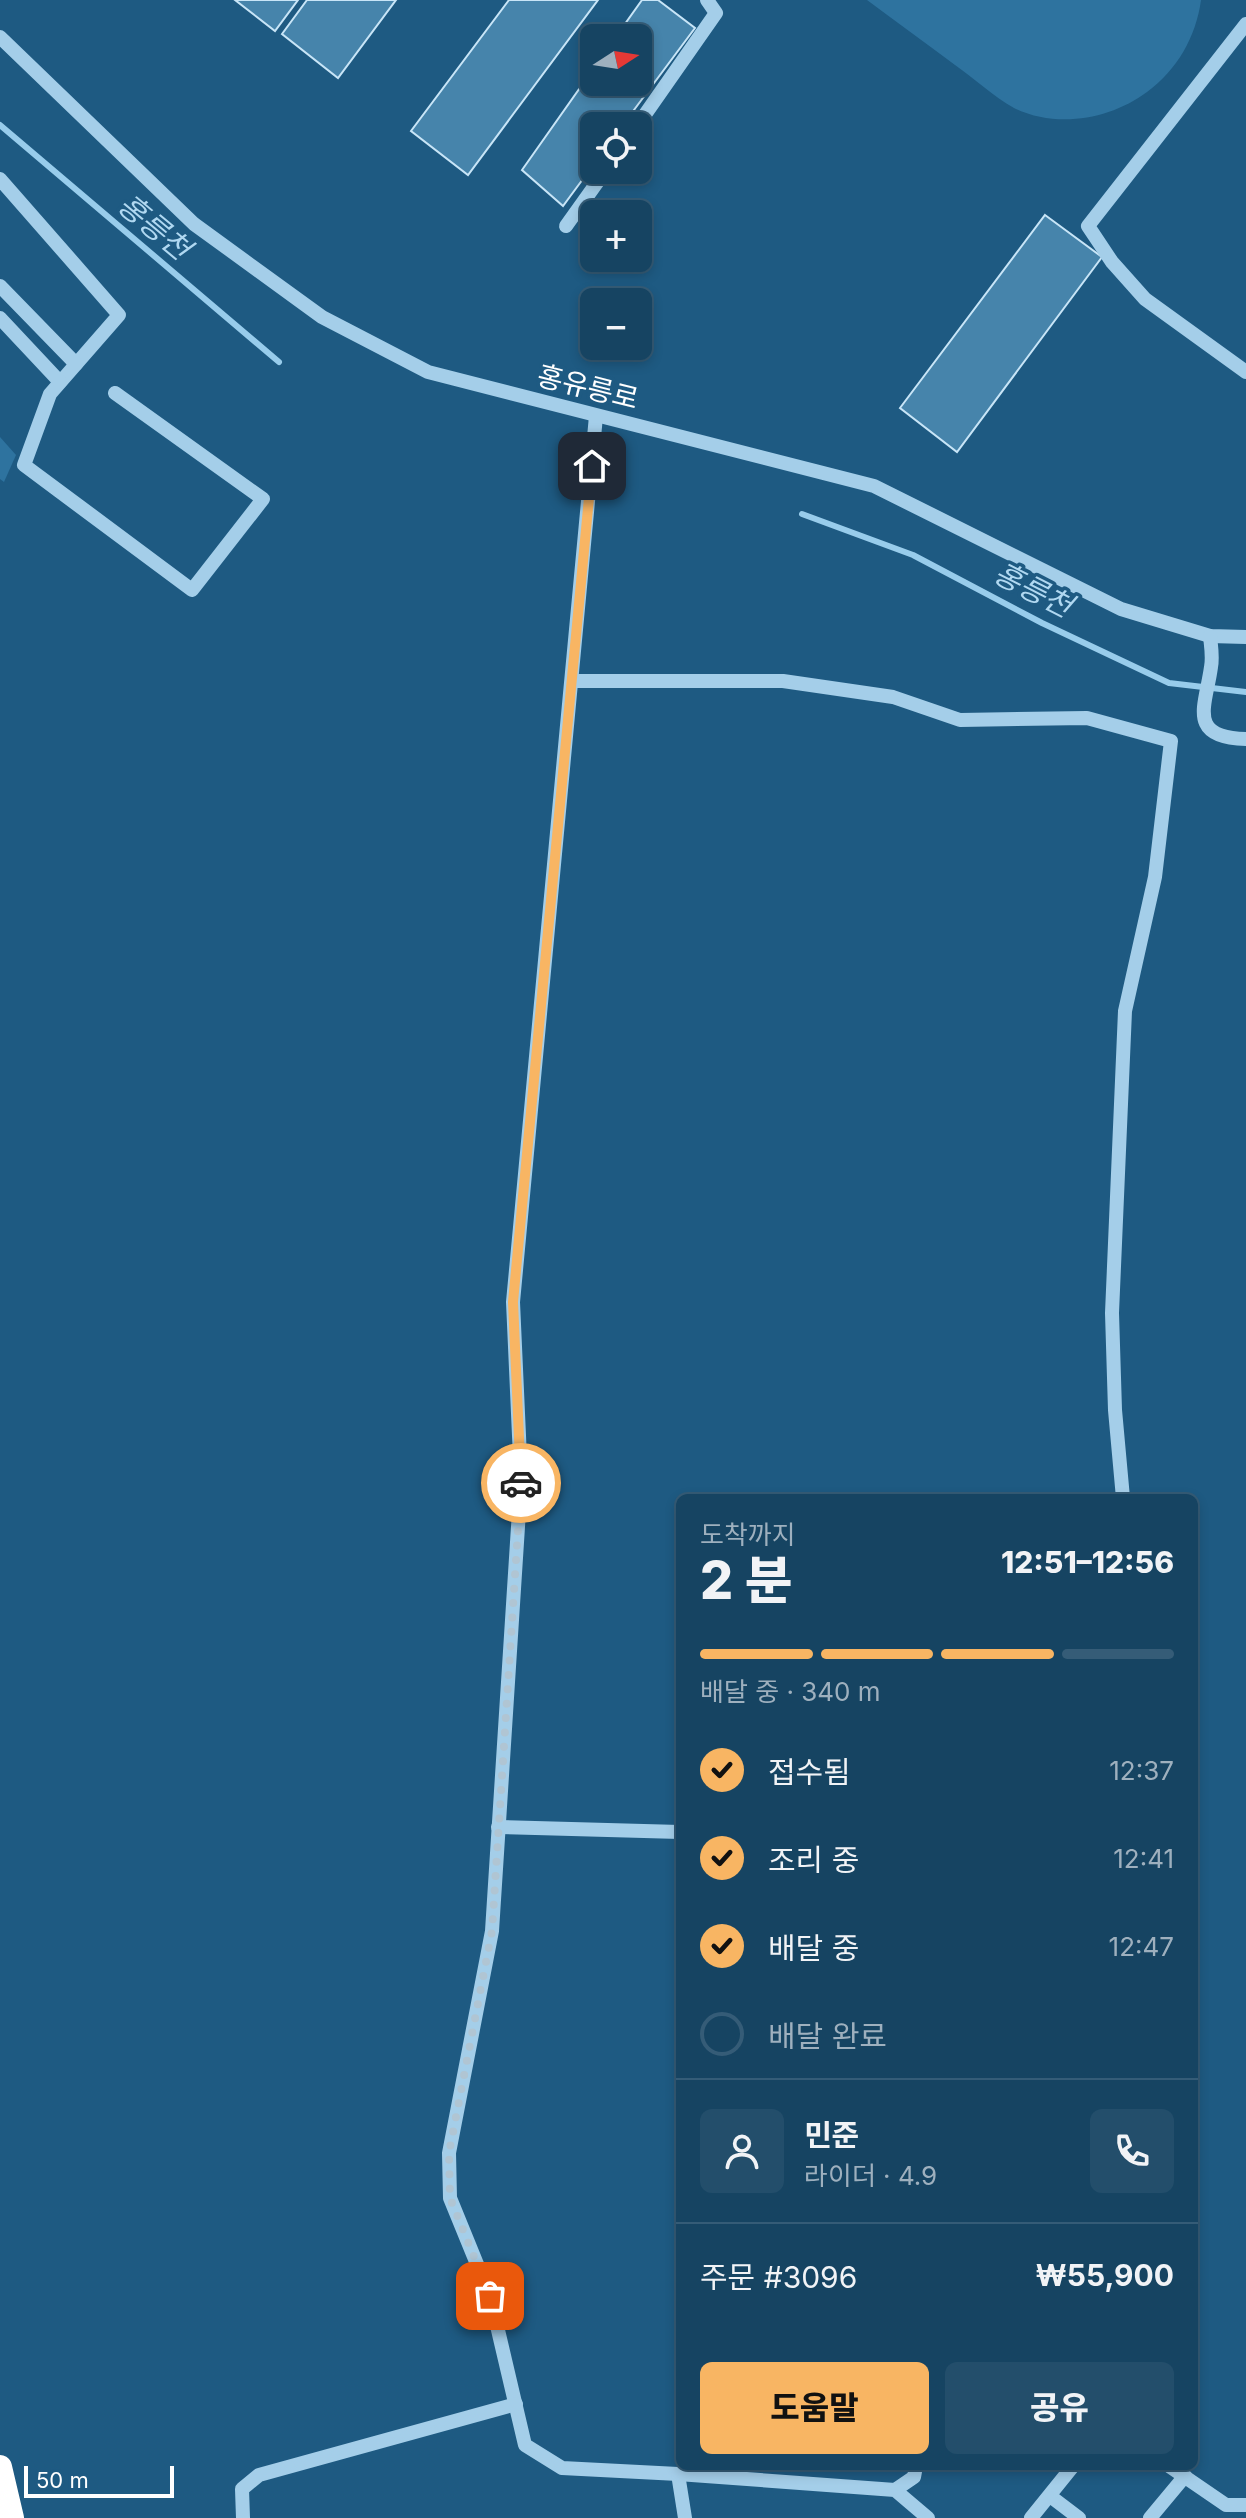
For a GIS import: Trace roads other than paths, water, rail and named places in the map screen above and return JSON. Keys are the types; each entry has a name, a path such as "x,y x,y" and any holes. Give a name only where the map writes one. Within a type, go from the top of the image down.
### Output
{"highway":[{"path":"0,2467 12,2518"}],"street":[{"path":"647,112 716,13 707,0"},
{"path":"1246,24 1088,226 1112,262 1145,299 1246,372"},
{"name":"홍유릉로","path":"0,37 194,224 322,317 428,372 874,486 1121,609 1210,636 1246,637"},
{"path":"0,179 119,315 50,394 24,465 192,590 263,499 115,393"},
{"path":"566,226 596,184"},
{"path":"0,286 76,364"},
{"path":"0,318 60,382"},
{"path":"596,416 513,1302 521,1480 492,1931 449,2153 450,2198 490,2296 525,2445 562,2468 895,2490 928,2518"},
{"path":"1210,636 1210,674 1204,695 1203,718 1210,728 1225,737 1246,739"},
{"path":"572,681 783,681 893,697 960,720 1087,718 1171,741 1155,877 1125,1011 1112,1313 1115,1410 1123,1494"},
{"path":"498,1827 676,1832"},
{"path":"243,2518 242,2489 259,2475 516,2404"},
{"path":"895,2490 914,2477 915,2470"},
{"path":"1031,2518 1070,2470"},
{"path":"1175,2470 1226,2505 1246,2505"},
{"path":"678,2474 685,2518"},
{"path":"1150,2518 1185,2476"},
{"path":"1050,2496 1079,2518"}],"waterway":[{"name":"홍릉천","path":"0,125 279,362"},
{"name":"홍릉천","path":"802,514 913,555 1042,623 1169,683 1246,692"}]}
